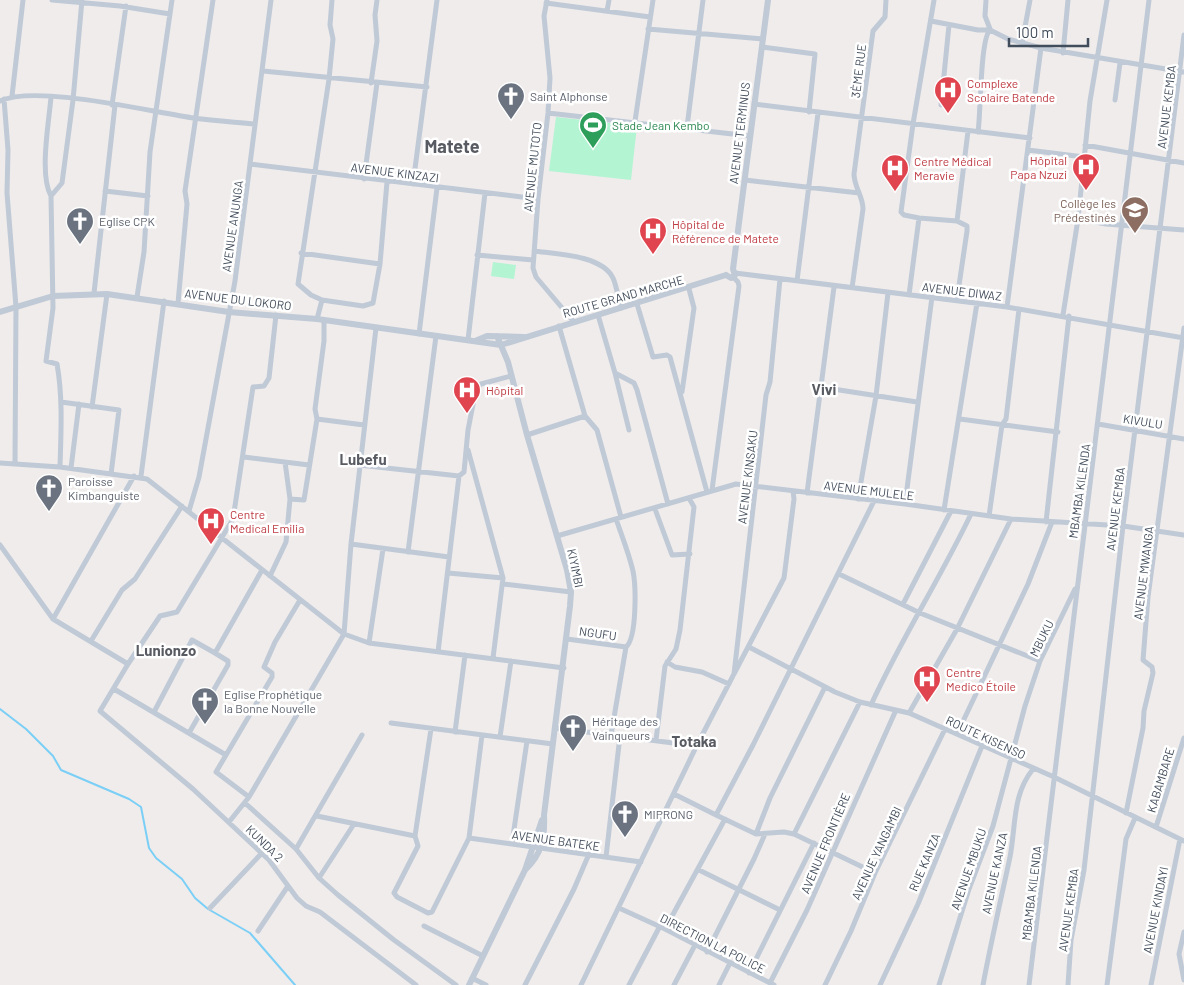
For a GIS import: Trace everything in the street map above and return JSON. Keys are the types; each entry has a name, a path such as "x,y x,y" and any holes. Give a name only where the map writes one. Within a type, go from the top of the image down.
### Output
{"street":[{"path":"12,96 23,0"},
{"path":"52,0 126,6 170,14"},
{"path":"137,297 148,196 150,152 172,0"},
{"path":"178,303 187,204 184,196 213,0"},
{"name":"AVENUE ANUNGA","path":"189,511 199,476 229,312 263,71 271,0"},
{"path":"332,0 330,25 333,39 329,79 301,253 298,284 311,296 322,300 363,306 371,304 376,298 387,182"},
{"path":"364,179 374,83 377,0"},
{"path":"413,184 427,87 436,0"},
{"path":"607,11 609,0"},
{"path":"635,121 653,0"},
{"path":"687,128 704,0"},
{"name":"AVENUE TERMINUS","path":"710,491 739,286 732,274 768,0"},
{"name":"3ÈME RUE","path":"852,288 863,209 854,181 854,174 873,31 884,17 886,0"},
{"path":"934,0 913,124 901,213 919,218 957,221 967,226 957,299"},
{"path":"986,0 984,16 990,30 999,36 1063,53 1182,72"},
{"path":"1022,43 1030,0"},
{"path":"1063,53 1068,0"},
{"path":"957,734 1031,577 1049,522 1058,432 1066,316 1085,145 1096,58 1107,0"},
{"name":"MBAMBA KILENDA","path":"1029,985 1051,816 1054,777 1061,735 1077,584 1111,325 1149,0"},
{"path":"51,196 61,186 73,100 81,2"},
{"path":"546,2 650,17"},
{"name":"AVENUE MUTOTO","path":"546,2 544,16 550,78 533,260 536,277 574,322"},
{"path":"94,293 126,6"},
{"path":"931,21 978,30 990,30"},
{"path":"941,105 950,25"},
{"path":"648,29 763,39"},
{"path":"978,132 983,80 983,52 987,33 990,30"},
{"name":"AVENUE KEMBA","path":"1068,985 1071,940 1084,870 1122,526 1146,332 1182,72 1184,35"},
{"path":"762,47 815,54 810,112"},
{"path":"1007,307 1041,48"},
{"path":"1115,100 1120,63"},
{"path":"263,71 329,79 427,87"},
{"path":"15,462 16,306 7,193 8,150 2,100 12,96 51,96 195,118 255,124"},
{"path":"51,96 46,166 47,189 51,196 53,296 46,361 57,364 61,402 60,467"},
{"path":"754,104 1030,138"},
{"path":"548,112 750,136"},
{"path":"796,281 818,113"},
{"path":"957,221 968,130"},
{"path":"1085,145 1169,162 1184,163"},
{"path":"1028,150 1084,157"},
{"name":"AVENUE KINZAZI","path":"250,164 538,199"},
{"path":"745,180 859,192"},
{"path":"419,334 437,188"},
{"path":"105,191 148,196"},
{"path":"468,340 485,193"},
{"path":"909,295 919,218"},
{"path":"1078,219 1122,226 1184,230"},
{"path":"534,251 583,258 598,264 612,276 621,308"},
{"path":"301,253 380,264"},
{"path":"477,254 533,260"},
{"name":"AVENUE DIWAZ","path":"732,274 834,287 957,299 1066,316 1183,338"},
{"name":"ROUTE GRAND MARCHE","path":"504,345 559,326 689,289 732,274"},
{"name":"AVENUE KINSAKU","path":"734,677 745,587 754,486 766,396 770,382 780,279"},
{"path":"807,492 834,287"},
{"path":"682,398 694,308 689,289"},
{"name":"AVENUE DU LOKORO","path":"0,312 53,296 94,293 137,297 229,312 320,320 504,345"},
{"path":"858,500 876,396 888,293"},
{"path":"92,407 107,294"},
{"path":"905,504 932,297"},
{"path":"290,500 304,500 317,419 315,409 324,342 320,320 322,300"},
{"path":"141,476 164,301"},
{"path":"944,510 960,419 977,302"},
{"path":"637,304 653,357 666,355 670,357 710,491"},
{"path":"989,516 1002,425 1006,419 1019,309"},
{"path":"226,755 114,688 160,616 177,612 233,519 236,510 253,387 264,386 269,378 276,315"},
{"path":"598,315 629,430"},
{"path":"559,326 585,416 597,430 633,572 634,624 630,643 626,647 611,735"},
{"path":"229,822 249,797 344,634 351,544 376,328"},
{"name":"AVENUE MWANGA","path":"1126,813 1143,728 1144,711 1153,673 1152,667 1143,660 1148,597 1184,328"},
{"name":"KIYIMBI","path":"504,345 507,335"},
{"path":"408,552 436,336"},
{"name":"AVENUE DU LOKORO","path":"475,341 483,337 497,336"},
{"name":"ROUTE GRAND MARCHE","path":"497,336 525,337"},
{"name":"KIYIMBI","path":"497,336 504,345 526,435 557,536 571,592 564,668 544,815"},
{"path":"615,373 634,383 637,390 668,504"},
{"path":"438,652 460,476 464,472 478,386 511,376"},
{"path":"820,387 917,402"},
{"path":"61,402 119,412 111,474"},
{"path":"71,468 78,404"},
{"path":"526,435 585,416"},
{"path":"317,419 364,424"},
{"path":"960,419 1058,432"},
{"name":"KIVULU","path":"1098,424 1184,439"},
{"path":"467,447 503,582 493,658"},
{"path":"244,457 308,466"},
{"path":"0,463 15,462 141,476 162,488 182,506 344,634 369,643 564,668"},
{"path":"270,576 286,542 290,500 285,462"},
{"path":"360,465 460,476"},
{"path":"52,618 134,476"},
{"name":"AVENUE MULELE","path":"557,536 736,484 1011,519 1122,526 1184,535"},
{"path":"581,985 697,746 784,578 793,490"},
{"path":"656,740 661,688 667,662 673,654 680,630 694,507 689,498"},
{"path":"716,815 839,574 874,501"},
{"path":"90,641 122,590 135,579 182,506"},
{"path":"655,509 672,555 690,554"},
{"path":"903,604 951,511"},
{"path":"871,705 971,514"},
{"path":"909,713 957,629 1011,519"},
{"path":"351,544 449,557"},
{"path":"0,545 52,618 128,664"},
{"path":"369,643 383,549"},
{"path":"215,653 262,570"},
{"path":"448,573 571,592"},
{"path":"839,574 920,614 1040,661"},
{"name":"MBUKU","path":"1012,759 1025,706 1040,661 1077,584"},
{"path":"249,797 216,772 272,677 272,673 264,667 268,656 300,600"},
{"name":"NGUFU","path":"567,639 626,647"},
{"path":"154,712 192,640 228,660 228,665 189,733"},
{"name":"ROUTE KISENSO","path":"749,647 825,687 860,702 909,713 1054,777 1182,840"},
{"path":"455,732 464,656"},
{"path":"500,738 511,660"},
{"path":"667,662 675,666 702,672 730,684"},
{"path":"756,834 770,798 825,687"},
{"name":"KUNDA 2","path":"114,688 100,711 193,789 229,822 278,869 288,886 306,906 320,912 416,985"},
{"path":"794,834 860,702"},
{"name":"AVENUE FRONTIÈRE","path":"768,983 807,910 896,710"},
{"path":"391,723 553,744"},
{"path":"555,728 697,746"},
{"name":"AVENUE YANGAMBI","path":"825,985 851,931 875,873 944,728"},
{"path":"431,729 414,836 418,846 416,854 394,893 397,897 428,913 432,912 469,838 482,735"},
{"path":"296,849 317,816 362,735"},
{"path":"606,856 620,736"},
{"name":"KABAMBARE","path":"1156,827 1184,738"},
{"path":"512,843 527,741"},
{"name":"RUE KANZA","path":"880,985 918,904 982,746"},
{"name":"AVENUE MBUKU","path":"939,985 969,889 993,826 1012,759"},
{"name":"AVENUE KANZA","path":"983,985 1013,841 1016,804 1024,779 1033,769"},
{"path":"674,794 756,834 784,832 794,834 875,873"},
{"path":"245,803 296,849 319,878 394,940 456,985"},
{"path":"469,985 525,870 544,815"},
{"path":"525,870 538,856 542,848 544,815"},
{"path":"317,816 414,836"},
{"path":"1107,985 1126,840 1135,818"},
{"path":"629,985 662,927 699,870 725,819"},
{"path":"319,878 354,824"},
{"path":"707,952 764,834"},
{"name":"AVENUE BATEKE","path":"469,838 641,862"},
{"name":"AVENUE KINDAYI","path":"1151,985 1182,840"},
{"path":"748,973 814,843"},
{"path":"210,908 261,854"},
{"path":"525,985 574,889 589,854"},
{"path":"699,870 780,910"},
{"path":"258,931 288,886"},
{"name":"DIRECTION LA POLICE","path":"619,908 662,927 768,983"},
{"path":"424,926 483,956"},
{"path":"1184,932 1179,954 1184,980"},
{"path":"674,985 695,945"},
{"path":"718,985 730,963"},
{"path":"472,978 486,985"}],"green space":[{"name":"Stade Jean Kembo","path":"556,117 637,126 631,180 549,171"},
{"path":"493,262 516,265 514,279 491,276"}],"waterway":[{"path":"0,709 26,729 53,756 61,770 129,799 141,807 149,848 156,858 182,879 195,898 208,909 250,933 295,985"}],"place":[{"name":"Complexe Scolaire Batende","path":"948,114"},
{"name":"Saint Alphonse","path":"511,120"},
{"name":"Stade Jean Kembo","path":"593,149"},
{"name":"Hôpital Papa Nzuzi","path":"1086,191"},
{"name":"Centre Médical Meravie","path":"895,192"},
{"name":"Collège les Prédestinés","path":"1135,234"},
{"name":"Eglise CPK","path":"80,245"},
{"name":"Hôpital de Référence de Matete","path":"653,255"},
{"name":"Hôpital","path":"467,414"},
{"name":"Paroisse Kimbanguiste","path":"49,512"},
{"name":"Centre Medical Emilia","path":"211,545"},
{"name":"Centre Medico Étoile","path":"927,703"},
{"name":"Eglise Prophétique la Bonne Nouvelle","path":"205,725"},
{"name":"Héritage des Vainqueurs","path":"573,752"},
{"name":"MIPRONG","path":"625,838"}],"district":[{"name":"Matete","path":"452,146"},
{"name":"Vivi","path":"824,389"},
{"name":"Lubefu","path":"363,459"},
{"name":"Lunionzo","path":"166,650"},
{"name":"Totaka","path":"694,741"}]}
